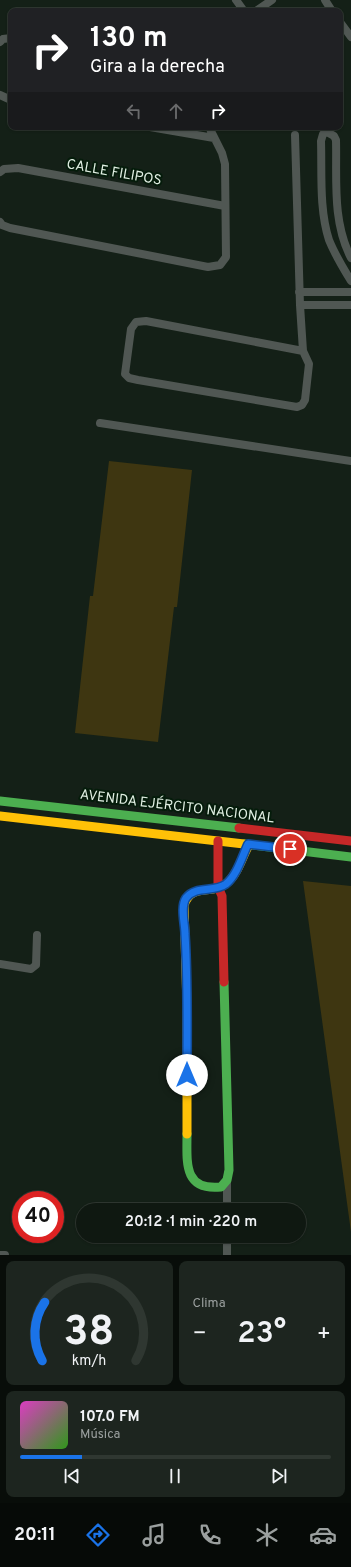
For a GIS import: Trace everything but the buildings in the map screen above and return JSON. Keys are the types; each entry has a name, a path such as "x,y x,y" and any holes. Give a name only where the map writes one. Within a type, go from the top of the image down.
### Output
{"street":[{"path":"260,8 272,0"},
{"path":"343,26 351,37"},
{"path":"167,130 214,138"},
{"path":"0,222 2,225 10,228 208,267 220,265 224,262 226,257 225,164 222,153 210,130"},
{"path":"351,258 342,235 338,214 336,140 334,136 327,132 323,134 321,141 324,214 329,239 334,252 351,281"},
{"path":"295,135 299,292 304,350 309,364 305,400 302,405 297,407 138,380 129,378 125,374 131,329 136,322 146,321 304,350"},
{"name":"CALLE FILIPOS","path":"0,172 4,169 18,168 225,206"},
{"path":"299,292 351,292"},
{"path":"300,305 351,305"},
{"path":"100,423 351,460"},
{"name":"AVENIDA EJÉRCITO NACIONAL","path":"0,801 351,841"},
{"name":"AVENIDA EJÉRCITO NACIONAL","path":"0,816 351,856"},
{"path":"218,841 218,887 222,896 229,1170 227,1180 227,1203"},
{"path":"227,1180 221,1187 203,1187 196,1184 190,1177 187,1166 186,954 184,904 187,898 195,891 226,884 235,872 248,844"},
{"path":"0,964 31,969 34,967 36,965 37,935"},
{"path":"227,1243 227,1255"},
{"path":"0,1255 5,1255"}],"shaded area":[{"path":"109,461 192,470 177,607 174,607 158,742 75,733 90,596 93,596"},
{"path":"303,881 351,886 351,1232"}],"traffic: fast":[{"path":"0,801 239,828"},
{"path":"244,844 351,857"},
{"path":"187,1134 188,1164 194,1179 200,1184 209,1187 221,1187 227,1180 229,1170 224,982"}],"traffic: slow":[{"path":"0,816 244,844"},
{"path":"187,1134 187,1007 184,905 188,898 197,891 215,889 227,883 237,870 249,845"}],"traffic: jam":[{"path":"239,828 351,841"},
{"path":"218,841 218,887 222,896 224,982"}],"route":[{"path":"187,1075 184,904 187,898 195,891 226,884 235,872 248,844 290,849"}]}
